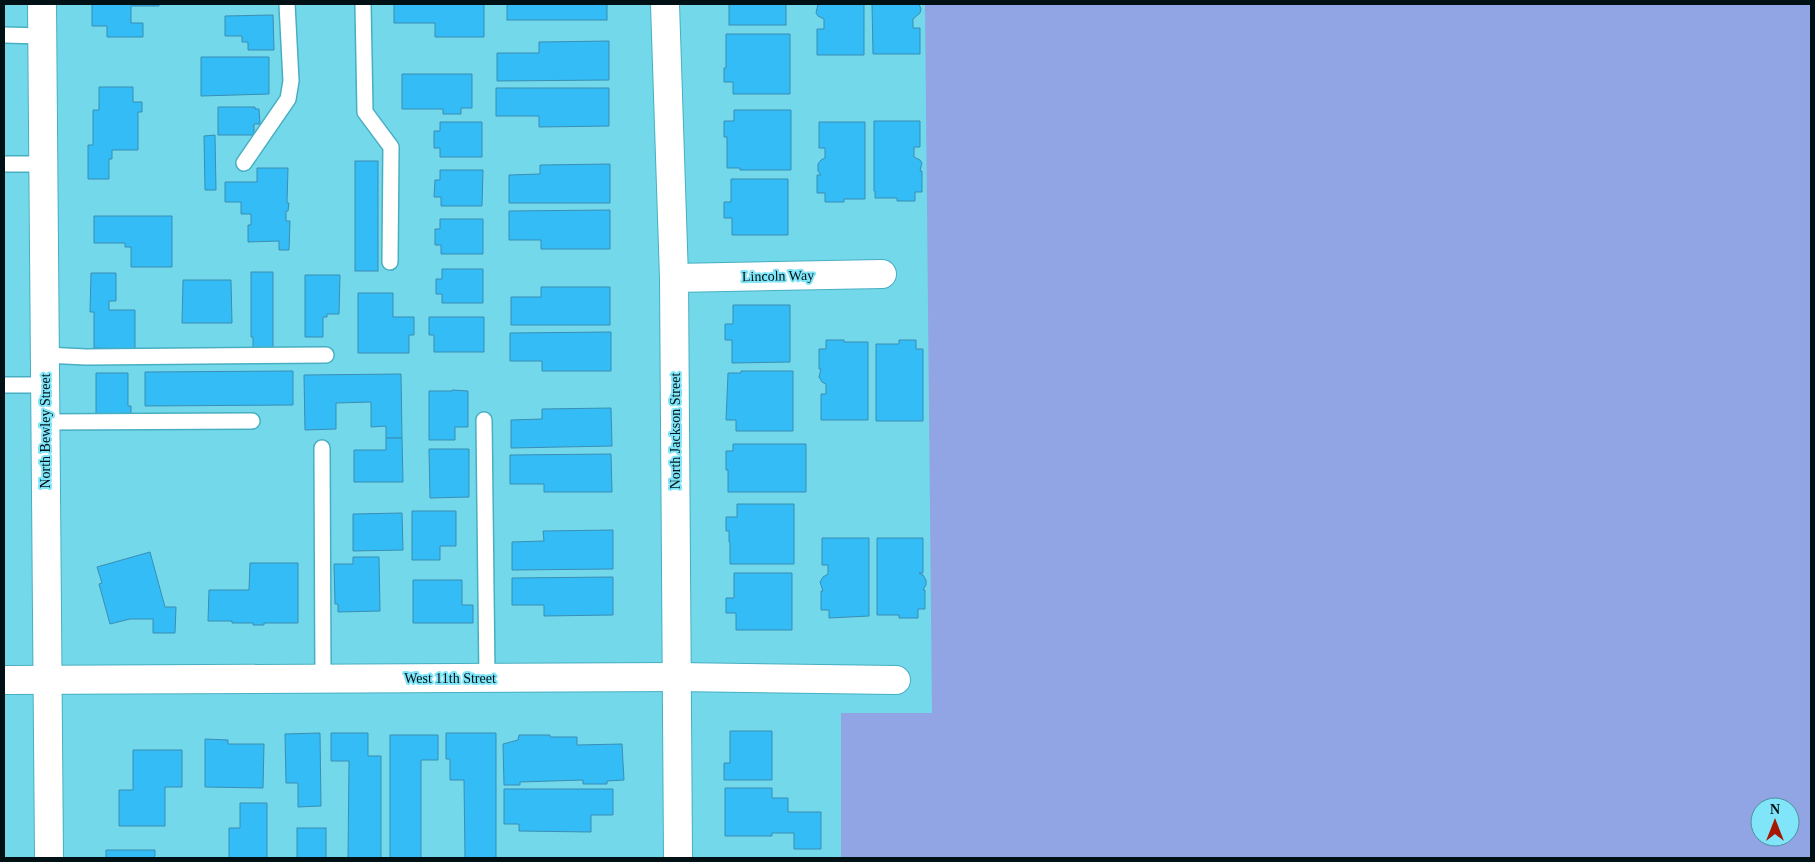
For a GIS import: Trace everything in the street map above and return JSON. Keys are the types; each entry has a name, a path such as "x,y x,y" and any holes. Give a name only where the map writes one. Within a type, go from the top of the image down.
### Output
{"street":[{"name":"North Bewley Street","path":"42,4 49,858"},
{"name":"North Jackson Street","path":"665,4 674,278 678,858"},
{"name":"Lincoln Way","path":"674,278 882,274"},
{"name":"West 11th Street","path":"4,680 676,677 896,680"}],"lane":[{"path":"244,163 288,99 291,81 288,4"},
{"path":"363,4 365,112 391,147 390,262"},
{"path":"4,35 42,36"},
{"path":"4,164 43,164"},
{"path":"44,355 86,357 326,355"},
{"path":"4,386 44,386"},
{"path":"484,420 487,677"},
{"path":"45,422 252,421"},
{"path":"322,448 323,678"}],"shaded area":[{"path":"925,4 1811,4 1811,858 841,858 841,713 932,713"}],"building":[{"path":"92,4 159,4 159,6 131,6 131,23 143,23 143,37 107,37 107,26 92,26"},
{"path":"394,4 484,4 484,37 435,37 435,23 394,23"},
{"path":"507,4 607,4 607,20 507,20"},
{"path":"729,4 786,4 786,25 729,25"},
{"path":"818,4 864,4 864,55 817,55 817,29 824,29 824,19 816,13"},
{"path":"872,4 919,4 920,13 913,19 913,28 920,28 920,54 873,54"},
{"path":"273,15 274,50 248,50 248,42 242,42 242,36 225,36 225,16"},
{"path":"726,34 790,34 790,94 733,94 733,82 724,82"},
{"path":"609,41 609,80 497,81 497,53 539,53 539,42"},
{"path":"201,57 269,57 269,94 201,96"},
{"path":"402,74 472,74 472,108 461,108 461,114 443,114 443,109 402,109"},
{"path":"99,87 133,87 133,102 142,102 142,112 138,112 138,150 112,150 112,159 109,159 109,179 88,179 88,145 93,145 93,110 99,110"},
{"path":"496,88 609,88 609,126 539,127 539,116 496,116"},
{"path":"218,107 255,107 255,109 259,109 260,124 254,124 254,135 218,135"},
{"path":"734,110 791,110 791,170 740,170 740,168 727,168 727,137 724,137 724,121 734,121"},
{"path":"874,121 920,121 920,147 914,147 914,157 922,163 920,171 922,171 922,192 915,192 915,201 897,201 897,198 875,198"},
{"path":"440,122 482,122 482,157 440,157 440,148 434,148 434,131 440,131"},
{"path":"819,122 865,122 865,199 844,199 844,202 825,202 825,193 817,193 817,175 821,175 818,171 818,164 825,158 825,148 819,148"},
{"path":"215,135 216,190 205,190 204,136"},
{"path":"355,161 378,161 378,271 355,271"},
{"path":"610,164 610,203 509,203 509,175 540,174 540,165"},
{"path":"257,168 288,168 287,203 289,203 288,211 286,211 286,221 290,221 289,250 279,250 279,241 248,242 248,225 251,225 251,214 241,214 241,202 225,202 225,182 257,182"},
{"path":"440,170 483,170 482,206 441,206 441,197 434,197 435,180 440,180"},
{"path":"731,179 788,179 788,235 732,235 732,218 724,218 724,202 731,202"},
{"path":"610,210 610,249 541,249 541,240 509,240 509,211"},
{"path":"94,216 172,216 172,267 131,267 131,247 125,247 125,243 94,243"},
{"path":"440,219 483,219 483,254 441,254 441,245 435,245 435,229 440,229"},
{"path":"442,269 483,269 483,303 442,303 442,294 436,294 436,279 442,279"},
{"path":"251,272 273,272 273,350 253,350 253,337 251,337"},
{"path":"91,273 116,273 116,301 109,301 109,310 135,310 135,349 94,348 94,312 90,312"},
{"path":"305,275 340,275 339,314 327,314 327,317 323,317 323,337 305,337"},
{"path":"183,280 231,280 232,323 182,323"},
{"path":"541,287 610,287 610,325 511,325 511,297 541,297"},
{"path":"358,293 393,293 393,317 414,317 414,335 409,335 409,353 358,353"},
{"path":"733,305 790,305 790,362 732,363 732,340 725,340 725,324 733,324"},
{"path":"429,317 484,317 484,352 434,352 434,335 429,335"},
{"path":"611,332 611,371 542,371 542,361 510,361 510,333"},
{"path":"826,340 868,342 868,420 821,420 821,394 826,394 826,384 819,377 821,369 819,369 819,349 826,349"},
{"path":"899,340 916,340 916,349 923,349 923,421 876,421 876,344 899,344"},
{"path":"293,371 293,405 145,406 145,372"},
{"path":"741,371 793,371 793,431 736,431 736,420 726,420 728,373 741,373"},
{"path":"96,373 128,373 128,406 131,406 131,413 96,417"},
{"path":"401,374 402,438 386,438 386,426 371,427 371,402 336,403 336,429 305,430 304,375"},
{"path":"429,391 468,391 468,427 455,427 455,440 429,440"},
{"path":"611,408 612,446 511,448 511,420 542,419 542,409"},
{"path":"386,438 402,438 403,482 354,482 354,450 386,450"},
{"path":"733,444 806,444 806,492 728,492 726,451 733,451"},
{"path":"429,449 469,449 469,497 430,498"},
{"path":"611,454 612,492 544,492 544,484 510,484 510,455"},
{"path":"737,504 794,504 794,564 730,564 730,542 729,531 726,531 726,517 737,517"},
{"path":"412,511 456,511 456,546 440,546 440,560 412,560"},
{"path":"402,513 403,550 353,551 353,514"},
{"path":"613,530 613,569 512,570 512,542 544,541 543,531"},
{"path":"822,538 869,538 869,616 829,618 829,610 821,610 821,591 823,591 820,582 828,574 828,565 822,565"},
{"path":"877,538 923,538 923,573 919,573 926,580 923,590 925,590 925,609 918,609 918,618 899,618 899,615 877,615"},
{"path":"150,552 165,607 176,607 175,633 153,633 153,619 130,619 110,624 99,584 102,583 97,567"},
{"path":"353,557 379,557 380,611 338,612 338,604 335,604 334,564 353,564"},
{"path":"250,563 298,563 298,623 264,623 264,625 253,625 253,623 232,623 232,621 208,621 209,590 249,590"},
{"path":"734,573 792,573 792,630 736,630 736,613 726,613 726,598 734,598"},
{"path":"613,577 613,615 544,616 544,605 512,605 512,578"},
{"path":"413,580 462,580 462,605 473,605 473,623 413,623"},
{"path":"730,731 772,731 772,780 724,780 724,763 730,763"},
{"path":"320,733 321,806 298,807 298,783 286,783 285,734"},
{"path":"331,733 368,733 368,756 381,756 381,858 348,858 349,761 331,761"},
{"path":"446,733 496,733 496,858 465,858 464,780 450,780 450,759 446,759"},
{"path":"390,735 438,735 438,760 421,760 421,858 390,858"},
{"path":"519,735 577,737 577,745 622,744 624,780 607,781 607,784 583,784 583,780 520,782 520,785 504,785 503,744 518,740"},
{"path":"205,739 228,740 228,744 264,744 263,788 205,787"},
{"path":"133,750 182,750 182,787 165,787 165,826 119,826 119,790 133,790"},
{"path":"725,788 772,788 772,798 788,798 788,812 821,812 821,849 794,849 794,833 772,833 772,836 725,836"},
{"path":"504,789 613,789 613,815 591,815 591,832 519,831 519,824 504,824"},
{"path":"240,803 267,803 267,858 229,858 229,828 240,828"},
{"path":"297,828 326,828 326,858 297,858"},
{"path":"106,850 155,850 155,856 153,858 106,858"}]}
